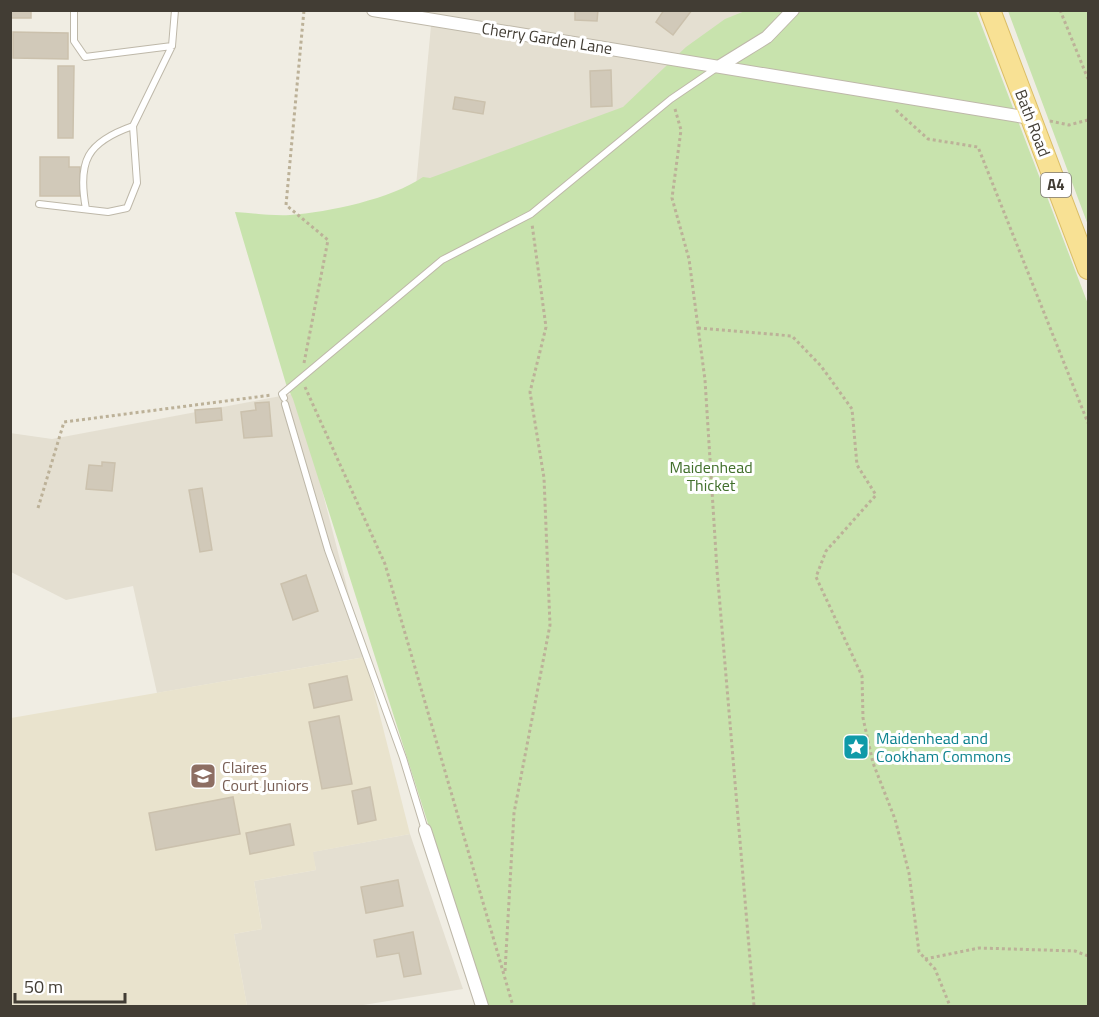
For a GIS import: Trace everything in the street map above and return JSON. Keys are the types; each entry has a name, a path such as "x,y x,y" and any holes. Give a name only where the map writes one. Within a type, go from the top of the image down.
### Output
{"main road":[{"name":"Bath Road","path":"990,10 1089,269"}],"street":[{"name":"Cherry Garden Lane","path":"373,10 1030,118"},
{"path":"720,66 767,37 793,10"},
{"path":"425,830 482,1006"}],"lane":[{"path":"74,10 74,41 85,57 172,46"},
{"path":"39,204 108,212 128,208 137,183 133,126 172,46 175,10"},
{"path":"425,830 403,758 328,550 284,399 301,378 442,260 531,214 671,99 720,66"},
{"path":"86,209 82,187 89,151 107,135 133,126"}],"path":[{"path":"304,10 286,205 328,240 301,378 385,564 513,1006"},
{"path":"1060,10 1089,79"},
{"path":"889,94 891,105 928,139 978,147 1089,423"},
{"path":"671,99 681,130 672,198 689,259 705,380 717,570 754,1006"},
{"path":"1030,118 1069,125 1089,120"},
{"path":"505,976 514,813 550,625 544,478 530,392 546,327 531,214"},
{"path":"698,328 792,336 821,366 852,409 857,465 876,495 826,550 816,577 862,676 863,718 870,752 901,840 909,873 919,952 935,969 950,1006"},
{"path":"38,508 64,422 284,399"},
{"path":"925,959 979,948 1075,951 1089,956"}],"shaded area":[{"path":"409,11 747,11 623,114 416,186 432,15"},
{"path":"297,393 365,657 157,693 133,586 66,600 11,572 10,433 52,439"},
{"name":"Claires Court Juniors","path":"365,657 410,834 313,852 316,870 254,881 262,929 234,934 247,1006 11,1006 11,718"},
{"path":"410,834 463,989 357,1006 247,1006 234,934 262,929 254,881 316,870 312,852"}],"green space":[{"name":"Maidenhead Thicket","path":"745,11 976,11 1088,304 1088,1006 486,1006 293,399 286,384 235,212 290,215 359,203 394,192 423,177 430,178 623,107 686,47 725,19"},
{"path":"1008,11 1088,11 1088,225"}],"building":[{"path":"10,10 31,10 31,18 10,18"},
{"path":"575,10 598,10 597,21 575,20"},
{"path":"664,10 692,10 673,35 656,22"},
{"path":"13,32 68,33 68,59 13,58"},
{"path":"58,66 74,66 73,138 58,138"},
{"path":"611,70 612,106 591,107 590,71"},
{"path":"455,97 485,102 483,114 453,109"},
{"path":"40,157 69,157 69,167 80,167 80,196 40,196"},
{"path":"269,402 272,436 244,438 241,412 256,410 255,403"},
{"path":"221,408 222,420 196,423 195,410"},
{"path":"102,462 115,463 112,491 86,489 89,465 102,466"},
{"path":"202,488 212,550 200,552 189,490"},
{"path":"306,575 318,611 293,620 281,584"},
{"path":"347,676 352,700 314,708 309,684"},
{"path":"339,716 352,784 322,789 309,722"},
{"path":"370,787 376,820 358,824 352,791"},
{"path":"233,797 240,834 156,850 149,813"},
{"path":"290,824 294,845 250,854 246,833"},
{"path":"398,880 403,906 366,913 361,887"},
{"path":"413,932 421,974 404,977 399,953 377,957 374,940"}],"place":[{"name":"Maidenhead and Cookham Commons","path":"856,747"},
{"name":"Claires Court Juniors","path":"203,776"}]}
